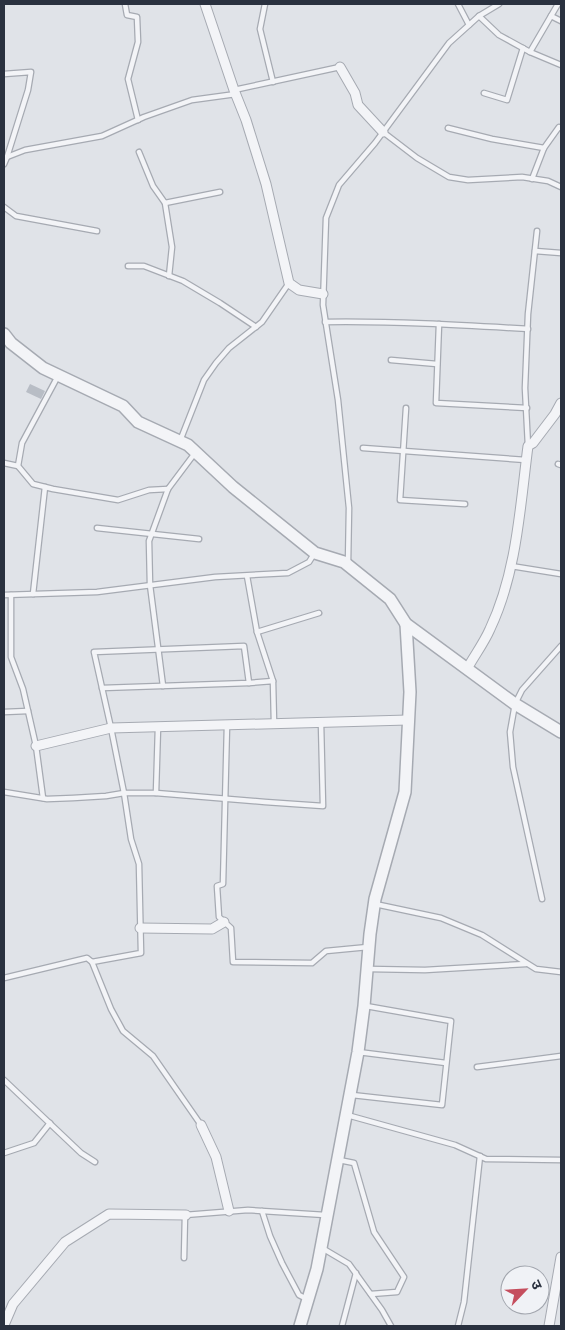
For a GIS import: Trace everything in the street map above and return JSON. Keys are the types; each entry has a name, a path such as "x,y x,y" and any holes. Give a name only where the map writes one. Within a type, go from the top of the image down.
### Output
{"street":[{"path":"205,4 246,120 266,184 289,283 299,290 323,294"},
{"path":"340,67 355,93 358,105 383,132"},
{"path":"4,334 11,343 42,368 123,406 138,422 188,445 233,487 315,553 344,562 390,599 406,624 515,704 561,732"},
{"path":"467,669 490,630 504,593 516,542 528,446 534,443 561,403"},
{"path":"300,1326 317,1269 351,1095 364,1006 374,904 405,792 410,692 406,624"},
{"path":"36,746 112,728 408,720"},
{"path":"140,928 212,929 224,922"},
{"path":"201,1125 216,1157 229,1211"},
{"path":"5,1326 13,1304 65,1242 109,1214 186,1215"},
{"path":"550,1326 561,1257"}],"lane":[{"path":"126,4 127,15 137,17 138,42 128,79 138,120"},
{"path":"265,4 260,29 272,82"},
{"path":"458,4 469,25"},
{"path":"348,566 349,508 338,400 323,305 326,218 339,185 383,132 450,43 479,16 499,4"},
{"path":"530,52 559,5"},
{"path":"479,16 499,35 530,52 561,65"},
{"path":"551,16 561,21"},
{"path":"484,93 507,100 523,48"},
{"path":"7,157 25,150 102,136 192,100 235,92 340,67"},
{"path":"4,74 31,72 28,90 4,164"},
{"path":"532,179 544,148 559,127 561,128"},
{"path":"448,128 492,139 544,148"},
{"path":"383,132 417,158 448,177 468,180 522,177 548,181 561,187"},
{"path":"139,152 153,186 165,203 172,247 169,276"},
{"path":"165,203 220,192"},
{"path":"4,207 16,216 98,231"},
{"path":"528,446 525,388 528,329 537,231"},
{"path":"535,251 561,253"},
{"path":"128,266 144,266 183,281 213,298 256,327"},
{"path":"180,441 204,380 229,348 262,322 289,283"},
{"path":"325,322 374,321 528,329"},
{"path":"439,324 436,404 527,408"},
{"path":"391,360 437,364"},
{"path":"18,466 22,443 58,375"},
{"path":"406,408 400,500 465,504"},
{"path":"364,448 526,460"},
{"path":"163,686 150,585 149,541 168,489 195,452"},
{"path":"4,463 18,466 32,484 53,490 118,500 148,490 168,489"},
{"path":"33,594 45,487"},
{"path":"97,528 199,539"},
{"path":"4,596 97,592 215,577 288,573 309,562 315,553"},
{"path":"511,566 561,574"},
{"path":"247,576 257,632 273,681 274,723"},
{"path":"11,595 11,657 23,689 36,746 43,798"},
{"path":"257,632 319,613"},
{"path":"92,962 141,953 139,864 131,839 112,728 94,652 244,646 249,683"},
{"path":"542,899 513,767 510,732 515,704 522,690 561,646"},
{"path":"4,653 11,653"},
{"path":"102,688 273,681"},
{"path":"4,712 28,711"},
{"path":"4,792 43,798 73,798 156,792 323,806 321,722"},
{"path":"227,725 223,884 217,886 219,917 231,928 233,962 312,963 326,951 369,947"},
{"path":"156,792 158,727"},
{"path":"374,904 441,918 482,935 536,969 561,972"},
{"path":"4,978 87,958 92,962 111,1009 123,1031 153,1056 201,1125"},
{"path":"367,968 426,970 527,964"},
{"path":"351,1095 442,1105 451,1021 364,1006"},
{"path":"358,1052 446,1063"},
{"path":"477,1068 561,1056"},
{"path":"4,1080 81,1153 95,1162"},
{"path":"346,1115 455,1144 486,1158 561,1160"},
{"path":"4,1153 34,1143 50,1123"},
{"path":"458,1326 464,1302 480,1156"},
{"path":"338,1160 354,1163 374,1232 404,1277 397,1292 371,1294"},
{"path":"184,1258 186,1215 248,1210 327,1215"},
{"path":"262,1211 270,1236 282,1263 299,1295 308,1300"},
{"path":"321,1247 349,1264 382,1310 391,1326"},
{"path":"342,1326 356,1273"}],"building":[{"path":"30,384 45,391 41,399 26,392"}]}
